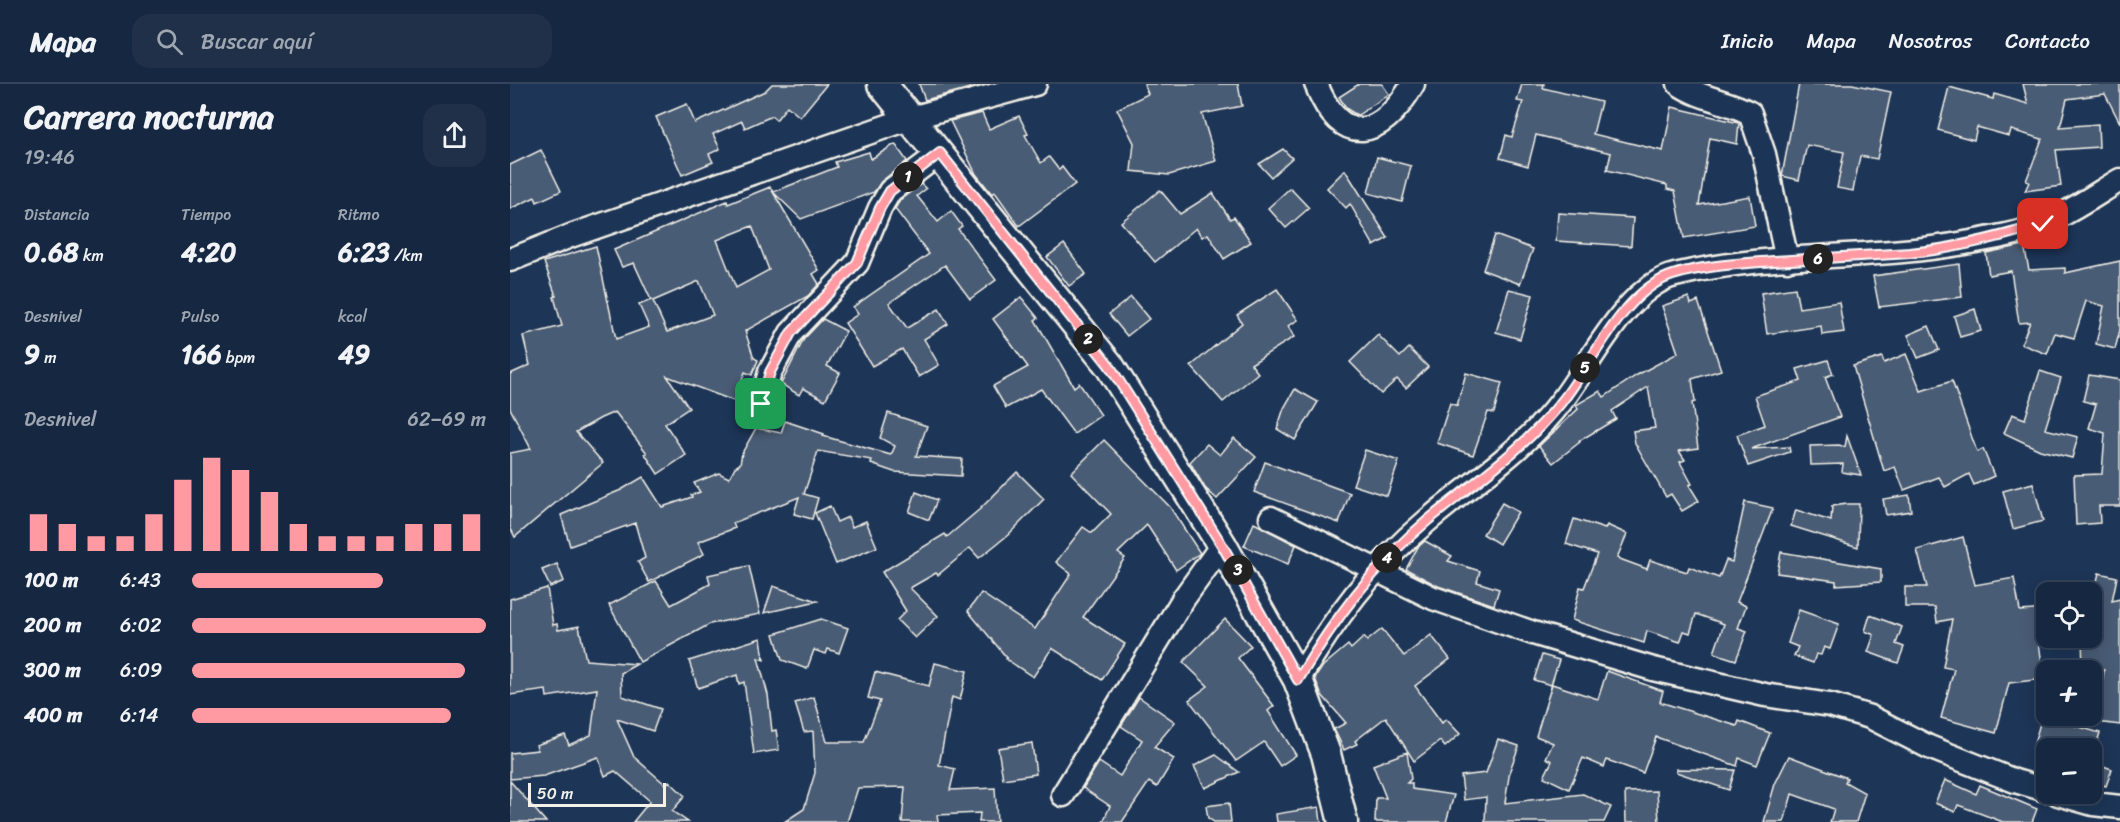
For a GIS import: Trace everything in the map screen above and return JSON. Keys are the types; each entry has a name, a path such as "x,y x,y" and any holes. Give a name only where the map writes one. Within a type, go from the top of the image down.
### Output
{"main road":[{"path":"882,84 1109,365 1222,545 1298,680 1326,754 1343,822"}],"street":[{"path":"510,260 573,235 911,118 1035,84"},
{"path":"1316,84 1321,98 1338,120 1355,130 1370,130 1387,117 1413,84"},
{"path":"1679,84 1691,92 1750,113 1764,154 1788,260"},
{"path":"761,404 770,372 791,333 857,263 880,208 890,191 940,153"},
{"path":"1298,680 1329,627 1376,568 1426,522 1512,454 1562,400 1608,334 1641,294 1656,283 1672,275 1732,264 1914,252 2000,237 2043,224 2071,211 2120,180"},
{"path":"1271,518 1433,598 1533,633 1653,669 1765,695 1830,705 1870,717 1929,747 2036,787"},
{"path":"1063,795 1184,598 1222,545"},
{"path":"2093,804 2120,807"}],"building":[{"path":"772,84 827,84 800,117 787,106 776,120 772,116 745,128 742,121 713,134 720,149 709,154 713,162 682,175 656,117 687,104 695,123 765,91"},
{"path":"919,84 969,84 970,88 925,100"},
{"path":"1144,84 1238,84 1242,106 1202,114 1216,161 1169,175 1131,171 1134,143 1117,109 1148,94"},
{"path":"1359,84 1382,84 1389,94 1358,115 1355,114 1347,109 1339,97"},
{"path":"1522,84 1544,84 1543,88 1601,102 1593,134 1663,151 1672,107 1739,123 1737,144 1710,138 1699,205 1750,196 1755,226 1684,238 1675,191 1667,189 1667,185 1607,170 1611,153 1536,135 1528,166 1500,158 1506,135 1512,137 1523,102 1517,101"},
{"path":"1799,84 1852,84 1891,92 1877,159 1860,156 1853,191 1837,188 1844,152 1807,145 1799,180 1782,176"},
{"path":"2023,84 2120,84 2120,123 2105,94 2067,99 2060,127 2098,124 2099,147 2056,150 2061,186 2025,191 2029,182 2026,181 2042,139 2011,130 2009,136 1977,127 1974,140 1938,130 1949,87 1993,99 1994,94 2028,104"},
{"path":"982,113 989,129 1019,116 1028,134 1025,135 1041,163 1049,157 1059,170 1062,167 1075,184 1019,226 995,192 992,194 976,174 950,121"},
{"path":"895,144 907,161 882,181 874,192 801,219 773,192 837,167 835,162 869,152 871,159"},
{"path":"1283,149 1292,158 1271,177 1259,164"},
{"path":"541,150 561,191 537,202 535,197 510,209 510,165"},
{"path":"1377,157 1411,166 1402,202 1368,193"},
{"path":"1345,170 1388,238 1374,246 1350,204 1346,208 1327,188"},
{"path":"921,184 926,189 917,196 938,222 951,211 962,226 958,229 996,280 970,299 945,265 889,303 907,328 939,309 948,324 924,339 939,365 919,377 902,349 872,366 845,323 858,314 853,307 929,254 895,209 900,200"},
{"path":"770,187 819,270 813,274 819,284 808,296 745,331 754,358 758,360 752,375 745,372 734,401 667,376 689,408 665,424 686,455 658,474 645,454 647,453 615,412 576,432 603,463 515,537 510,527 510,453 531,449 510,408 510,374 530,365 523,336 562,326 554,297 556,296 544,262 596,246 616,339 649,327 639,305 651,300 634,263 622,267 614,250 727,201 728,204","holes":["752,226 769,270 736,288 717,240","699,281 713,315 667,332 653,301"]},
{"path":"1290,188 1309,208 1286,228 1268,208"},
{"path":"1160,190 1180,214 1213,193 1230,219 1234,217 1251,242 1224,259 1208,234 1202,237 1196,228 1155,262 1121,222"},
{"path":"1558,213 1633,218 1631,246 1556,241"},
{"path":"1495,235 1533,249 1520,284 1483,270"},
{"path":"1064,244 1086,274 1069,286 1047,257"},
{"path":"2024,245 2029,270 2065,268 2065,273 2120,261 2120,330 2115,349 2096,344 2104,306 2086,301 2074,338 2055,333 2047,354 2021,344 2030,322 2019,323 2011,271 1989,275 1986,253"},
{"path":"1959,264 1962,297 1879,307 1873,276"},
{"path":"1795,288 1799,308 1839,302 1844,332 1822,335 1821,326 1767,334 1761,293"},
{"path":"1277,289 1298,320 1288,326 1294,337 1251,364 1258,373 1223,402 1191,366 1242,323 1237,315"},
{"path":"1509,289 1533,295 1520,339 1496,332"},
{"path":"1021,297 1038,318 1035,320 1074,387 1079,383 1101,415 1074,434 1041,389 1006,408 993,386 1028,367 993,319"},
{"path":"1131,297 1149,319 1127,336 1109,314"},
{"path":"1689,297 1691,304 1698,301 1721,370 1692,379 1695,402 1692,403 1698,448 1679,451 1685,460 1680,462 1692,484 1689,485 1699,501 1682,511 1671,494 1666,497 1635,443 1633,431 1655,428 1648,387 1612,411 1616,419 1579,441 1553,463 1539,446 1578,409 1576,405 1600,391 1604,397 1637,375 1678,353 1662,306"},
{"path":"1975,309 1981,331 1960,337 1954,316"},
{"path":"823,319 846,331 827,366 840,373 825,400 803,388 799,395 781,384 804,339"},
{"path":"1929,326 1939,350 1918,358 1908,335"},
{"path":"1378,335 1400,357 1409,348 1428,367 1406,388 1397,379 1381,394 1350,362"},
{"path":"1906,354 1921,391 1952,381 1977,452 1983,449 1994,476 1974,485 1969,474 1945,487 1939,477 1904,490 1895,467 1884,471 1853,366 1882,357 1884,363"},
{"path":"1828,360 1833,374 1825,377 1840,417 1751,449 1789,447 1790,452 1748,466 1737,435 1765,425 1755,396 1801,381 1797,369"},
{"path":"2040,371 2061,378 2045,429 2078,437 2072,458 2040,450 2004,433 2012,414 2025,419"},
{"path":"1466,373 1502,383 1494,413 1488,412 1473,455 1437,443 1450,403 1457,406"},
{"path":"2089,375 2120,380 2120,506 2099,506 2100,523 2076,525 2074,475 2102,474 2105,433 2089,428 2096,404 2083,401"},
{"path":"1295,389 1318,402 1295,440 1277,429 1284,408"},
{"path":"888,413 927,426 916,456 962,459 961,476 894,472 871,464 872,460 818,451 804,494 818,498 812,519 794,514 799,497 733,523 735,528 698,542 704,554 649,582 638,562 645,558 635,523 570,546 561,515 621,490 643,477 662,507 692,497 691,495 700,492 694,483 719,473 729,478 735,467 740,464 742,453 756,428 781,433 785,421 824,434 823,436 891,455 895,446 880,438"},
{"path":"1847,436 1861,475 1842,472 1843,464 1811,465 1810,446 1839,445 1845,447"},
{"path":"1234,438 1256,457 1217,499 1205,488 1190,462 1207,444 1220,455"},
{"path":"1104,440 1170,507 1200,553 1176,570 1147,525 1118,553 1125,558 1083,617 1125,644 1102,680 1052,648 1033,677 1006,659 968,611 981,593 1035,629 1071,574 1056,562 1083,527 1092,533 1111,514 1071,473"},
{"path":"1365,450 1399,461 1387,496 1353,485"},
{"path":"1265,462 1350,493 1339,523 1254,492"},
{"path":"1017,472 1044,499 1008,535 979,558 970,548 938,575 936,573 910,588 938,616 915,638 897,620 906,611 882,572 945,534 947,537 980,509"},
{"path":"2033,483 2043,521 2013,529 2003,491"},
{"path":"916,492 937,500 929,520 909,512"},
{"path":"1909,495 1911,511 1886,515 1883,499"},
{"path":"1745,502 1773,508 1737,602 1746,606 1738,628 1747,631 1736,660 1714,653 1724,624 1696,614 1690,633 1684,631 1680,642 1647,631 1644,643 1572,620 1580,587 1584,588 1597,554 1566,544 1574,519 1605,529 1607,525 1627,534 1617,558 1647,569 1650,560 1687,572 1689,567 1719,578 1726,560 1732,562"},
{"path":"1502,503 1518,512 1499,544 1483,534"},
{"path":"1859,504 1858,547 1791,526 1796,510 1831,521 1832,506"},
{"path":"830,506 837,522 848,517 852,527 866,521 877,547 836,564 815,513"},
{"path":"1254,523 1296,545 1288,564 1244,546"},
{"path":"1963,537 1975,585 2014,578 2020,611 2036,610 2036,648 2040,648 2041,660 2036,660 2036,680 2009,683 1996,733 1941,718 1954,669 1943,667 1952,619 1937,622 1935,607 1905,607 1905,587 1927,587 1917,550"},
{"path":"1425,541 1452,556 1448,561 1480,571 1477,582 1499,589 1494,605 1438,586 1406,569 1418,547"},
{"path":"1781,552 1881,569 1881,582 1836,585 1836,581 1777,573"},
{"path":"557,564 564,581 550,587 542,570"},
{"path":"749,566 760,614 710,624 640,662 609,605 656,581 671,605 710,584 708,575"},
{"path":"2099,573 2117,577 2112,601 2120,599 2120,725 2102,723 2104,670 2102,670 2102,660 2083,660 2082,648 2102,648 2102,582 2097,582"},
{"path":"773,586 817,601 764,613"},
{"path":"547,588 553,625 557,624 558,630 579,626 586,660 637,664 621,673 622,696 661,709 653,731 617,719 634,757 666,785 669,781 685,796 672,811 688,822 633,822 650,801 615,771 605,776 598,757 544,776 510,779 510,753 538,750 536,745 565,735 569,745 591,735 597,689 547,697 546,690 510,695 510,599"},
{"path":"1799,610 1839,624 1830,649 1824,647 1821,655 1816,654 1813,663 1794,656 1798,647 1788,643"},
{"path":"1870,615 1902,627 1896,644 1904,647 1898,663 1868,652 1874,635 1865,631"},
{"path":"821,619 848,628 839,653 828,649 826,654 814,650 807,669 782,660 774,634"},
{"path":"1225,619 1251,646 1238,658 1274,706 1268,711 1296,755 1280,766 1264,742 1236,761 1189,700 1208,686 1183,662"},
{"path":"1382,629 1404,656 1431,635 1450,659 1415,686 1442,723 1446,719 1460,734 1445,747 1440,741 1414,761 1386,717 1355,741 1357,744 1344,750 1334,729 1346,723 1321,694 1315,678 1323,666 1348,645 1351,649 1364,637 1367,641"},
{"path":"761,638 764,660 758,658 768,695 772,731 776,730 779,750 754,754 744,682 739,684 737,675 698,688 689,661"},
{"path":"1542,655 1559,660 1551,685 1534,680"},
{"path":"935,663 967,671 960,700 952,697 939,765 955,769 950,790 995,788 997,822 979,822 980,813 937,815 938,822 902,822 905,787 858,788 847,822 784,822 804,809 815,773 813,731 804,732 795,703 814,697 827,742 864,742 880,701 868,698 875,672 929,686"},
{"path":"1607,671 1663,691 1660,702 1737,726 1739,721 1770,733 1757,765 1739,758 1737,766 1656,737 1643,773 1607,760 1604,767 1583,758 1569,789 1544,777 1552,761 1546,758 1553,743 1536,736 1552,684 1598,699"},
{"path":"1139,697 1175,722 1154,747 1174,759 1157,787 1149,782 1122,822 1103,822 1110,806 1083,788 1099,762 1120,776 1142,740 1121,726"},
{"path":"2039,726 2076,726 2100,733 2098,738 2036,738 2036,748 2033,748"},
{"path":"1498,739 1519,746 1510,770 1505,803 1583,794 1611,807 1604,822 1485,822 1486,797 1464,800 1461,776 1486,773"},
{"path":"1032,743 1036,774 1003,779 998,748"},
{"path":"1407,752 1411,779 1407,783 1412,783 1412,789 1454,795 1446,822 1375,822 1376,798 1386,798 1373,765"},
{"path":"1216,755 1239,772 1205,788 1194,766"},
{"path":"1789,756 1847,778 1845,782 1865,793 1856,822 1830,822 1834,809 1792,794 1784,822 1764,822 1775,784"},
{"path":"2102,766 2112,769 2106,786 2102,785"},
{"path":"1676,769 1735,770 1729,790 1676,772"},
{"path":"1945,780 1976,794 1980,785 2037,809 2032,822 2003,822 1958,805 1955,812 1935,803"},
{"path":"510,781 546,822 510,822"},
{"path":"1657,791 1659,822 1626,822 1625,792"},
{"path":"1229,803 1231,822 1214,822 1208,818 1206,806"},
{"path":"1319,807 1321,822 1277,822 1276,814"}],"route":[{"path":"761,404 770,372 791,333 857,263 880,208 890,191 940,153 1109,365 1259,606 1298,680 1329,627 1376,568 1426,522 1512,454 1562,400 1608,334 1641,294 1656,283 1672,275 1732,264 1914,252 2000,237 2043,224"}]}
